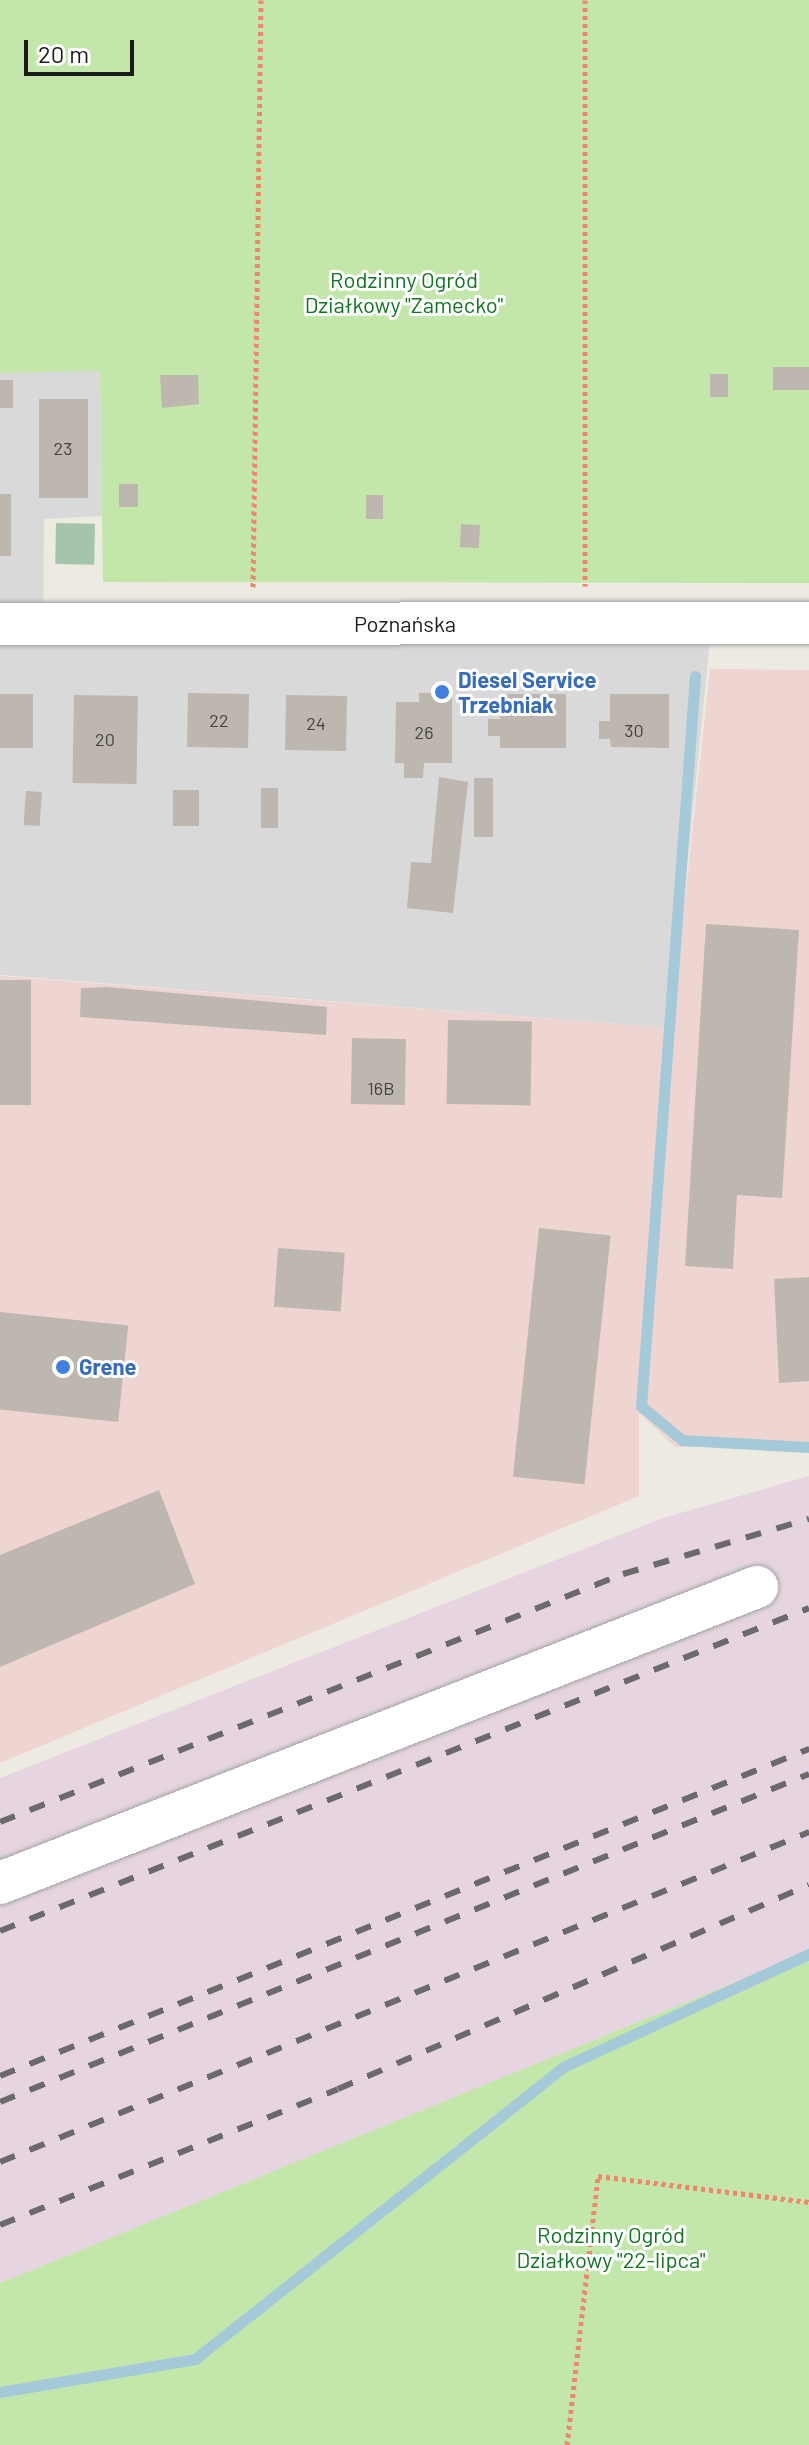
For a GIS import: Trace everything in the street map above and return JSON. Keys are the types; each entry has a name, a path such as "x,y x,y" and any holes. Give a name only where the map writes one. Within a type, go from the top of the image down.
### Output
{"street":[{"name":"Poznańska","path":"0,624 809,623"},
{"path":"0,1883 757,1587"}],"path":[{"path":"253,624 261,0"},
{"path":"585,0 585,623"},
{"path":"567,2445 598,2176 809,2202"}],"shaded area":[{"path":"100,370 102,516 44,519 43,635 711,630 671,1028 0,975 0,373"},
{"path":"710,669 809,670 809,1445 675,1447 639,1413 639,1496 0,1763 0,976 671,1028"},
{"path":"809,1476 809,1952 0,2283 0,1778 663,1518"}],"green space":[{"name":"Rodzinny Ogród Działkowy \"Zamecko\"","path":"0,0 809,0 809,583 103,582 100,371 0,373"},
{"path":"56,523 95,524 94,565 55,564"},
{"name":"Rodzinny Ogród Działkowy \"22-lipca\"","path":"809,1952 809,2445 0,2445 0,2283"}],"building":[{"path":"773,367 809,367 809,390 773,390"},
{"path":"710,374 728,374 728,397 710,397"},
{"path":"160,375 198,375 199,404 162,408"},
{"path":"0,380 13,380 13,408 0,408"},
{"path":"39,399 88,399 88,498 39,498"},
{"path":"119,484 138,484 138,507 119,507"},
{"path":"0,494 11,494 11,556 0,556"},
{"path":"366,495 383,495 383,519 366,519"},
{"path":"461,524 480,525 479,548 460,547"},
{"path":"188,693 249,694 248,748 187,747"},
{"path":"419,693 452,693 452,763 424,763 423,778 404,778 404,763 395,763 396,702 419,702"},
{"path":"0,694 33,694 33,748 0,748"},
{"path":"500,694 566,694 566,748 500,748 500,736 488,736 488,719 500,719"},
{"path":"610,694 669,694 669,748 611,747 610,739 599,739 599,721 610,721"},
{"path":"74,695 138,696 136,784 72,783"},
{"path":"286,695 347,696 346,751 285,750"},
{"path":"439,777 468,782 453,913 407,908 411,862 431,863"},
{"path":"474,778 493,778 493,837 474,837"},
{"path":"261,788 278,788 278,828 261,828"},
{"path":"173,790 199,790 199,826 173,826"},
{"path":"26,791 42,792 40,826 24,825"},
{"path":"706,924 799,930 782,1198 737,1195 733,1269 685,1266"},
{"path":"0,980 31,980 31,1105 0,1105"},
{"path":"107,987 327,1007 326,1035 80,1017 81,988"},
{"path":"448,1020 532,1021 531,1105 447,1104"},
{"path":"352,1038 406,1039 405,1105 351,1104"},
{"path":"539,1228 611,1236 584,1484 513,1477"},
{"path":"278,1248 345,1253 341,1312 274,1307"},
{"path":"809,1277 809,1381 779,1383 774,1279"},
{"name":"Grene","path":"0,1312 128,1325 118,1422 0,1410"},
{"path":"159,1490 195,1584 0,1667 0,1555"}],"waterway":[{"path":"695,676 641,1406 682,1440 809,1447"},
{"path":"0,2392 195,2359 563,2067 809,1954"}],"railway":[{"path":"0,1822 623,1574 809,1519"},
{"path":"0,1931 809,1608"},
{"path":"0,2076 809,1749"},
{"path":"0,2102 809,1774"},
{"path":"0,2162 809,1832"},
{"path":"0,2225 338,2089 809,1885"}],"place":[{"name":"Diesel Service Trzebniak","path":"442,692"},
{"name":"Grene","path":"63,1367"}]}
